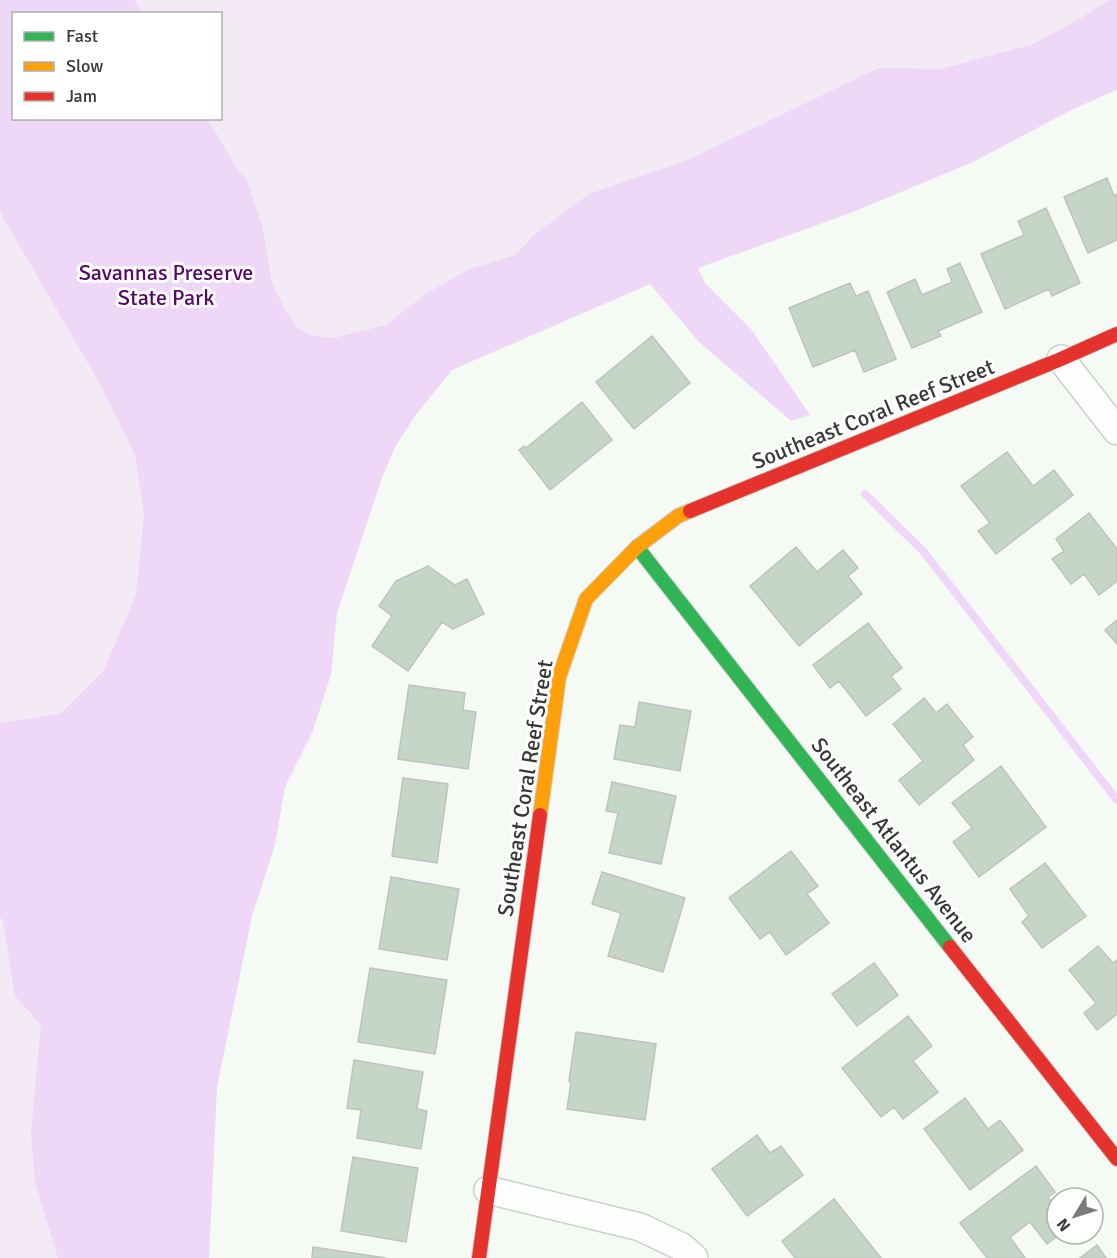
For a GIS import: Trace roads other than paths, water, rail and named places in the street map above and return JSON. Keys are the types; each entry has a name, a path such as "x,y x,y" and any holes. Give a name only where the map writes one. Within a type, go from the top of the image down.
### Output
{"street":[{"name":"Southeast Coral Reef Street","path":"479,1258 559,676 586,599 637,547 678,516 1117,334"},
{"path":"1061,359 1117,431"},
{"name":"Southeast Atlantus Avenue","path":"637,547 1117,1160"},
{"path":"488,1190 640,1227 682,1247 694,1258"}],"waterway":[{"path":"865,494 923,551 1117,800"}],"park label":[{"name":"Savannas Preserve State Park","path":"166,284"}]}
